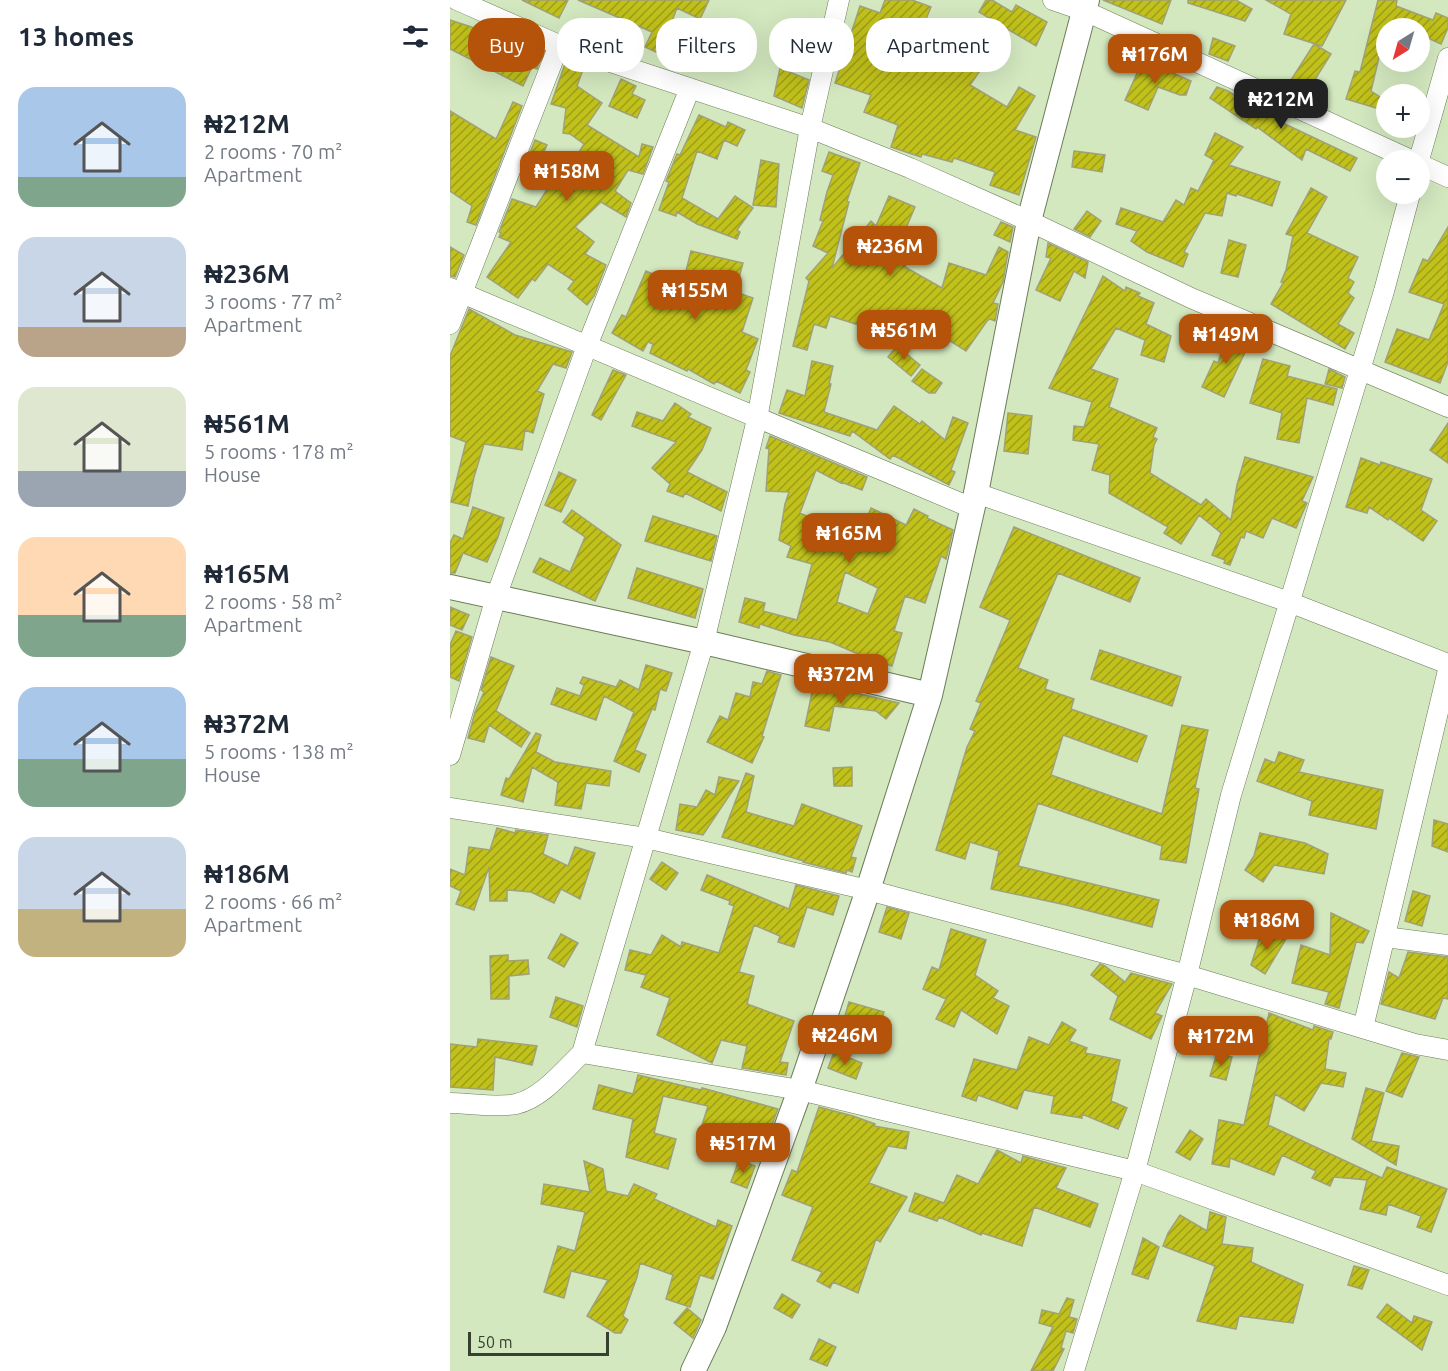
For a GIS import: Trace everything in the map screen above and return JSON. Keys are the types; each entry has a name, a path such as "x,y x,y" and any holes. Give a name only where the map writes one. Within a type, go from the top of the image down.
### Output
{"street":[{"path":"450,1103 514,1104 529,1099 543,1090 582,1053 704,642 757,419 810,128 839,0"},
{"path":"1053,0 1086,5 1390,150"},
{"path":"464,2 557,44"},
{"path":"693,1371 714,1328 800,1090 868,890 930,696 974,501 1029,220 1086,5"},
{"path":"450,324 455,291 557,50"},
{"path":"1422,150 1448,58"},
{"path":"641,72 810,128 910,168 1029,220 1191,298 1448,407"},
{"path":"450,755 496,597 587,346 690,88"},
{"path":"1430,168 1448,177"},
{"path":"1074,1371 1135,1171 1187,975 1231,795 1384,291 1407,204"},
{"path":"455,291 757,419 974,501 1289,602 1448,664"},
{"path":"450,587 704,642 930,696"},
{"path":"1363,1028 1448,670"},
{"path":"450,808 646,838 868,890 1187,975 1415,1044 1448,1050"},
{"path":"1385,937 1448,945"},
{"path":"582,1053 800,1090 1135,1171 1448,1285"}],"building":[{"path":"522,0 568,0 559,18"},
{"path":"578,0 709,0 700,18 677,8 673,18 656,18 656,52 645,47 652,32 644,29 644,18 620,18"},
{"path":"885,0 912,0 931,7 926,18 866,18 866,72 979,72 970,85 1007,107 1019,87 1035,96 1015,130 1036,137 1019,195 990,185 995,172 954,158 952,162 922,154 921,157 891,147 898,125 864,112 871,95 835,83 839,72 854,72 854,24 860,6 880,13"},
{"path":"986,0 992,0 1012,12 1016,5 1047,22 1036,46 1011,31 1011,18 989,18 979,12"},
{"path":"1103,0 1171,0 1162,24"},
{"path":"1188,0 1236,0 1252,9 1245,21 1188,3"},
{"path":"1266,0 1346,0 1322,46 1284,34 1291,14"},
{"path":"1378,0 1397,0 1396,6 1428,18 1376,18 1376,70 1371,91 1376,94 1376,108 1346,99 1355,71 1360,72"},
{"path":"1436,13 1448,18 1448,28 1441,44 1430,39 1430,19 1433,20"},
{"path":"450,20 468,26 468,58 450,49"},
{"path":"1213,38 1235,46 1228,61 1209,54"},
{"path":"1121,41 1139,49 1130,70 1112,62"},
{"path":"1314,44 1331,54 1309,89 1291,80"},
{"path":"1143,60 1191,81 1186,95 1158,87 1148,110 1125,100"},
{"path":"495,72 530,72 523,86"},
{"path":"562,72 582,72 577,86 602,103 587,125 639,157 642,144 653,147 643,174 628,170 615,191 631,203 626,217 601,202 575,227 594,242 585,254 606,265 594,296 587,305 568,289 574,281 548,264 535,281 532,279 518,298 487,277 511,242 499,237 501,233 499,232 512,199 536,207 553,180 541,171 550,159 567,172 584,144 570,134 563,133 566,108 551,104"},
{"path":"779,72 790,72 809,80 802,108 774,96"},
{"path":"621,79 636,86 632,94 645,100 637,118 609,106"},
{"path":"1217,87 1247,103 1249,100 1285,124 1357,158 1350,171 1306,149 1302,160 1257,127 1256,129 1210,98"},
{"path":"513,102 522,106 476,225 467,222 472,206 450,191 450,111 496,139"},
{"path":"699,115 726,127 728,122 745,130 737,146 724,140 717,159 697,151 682,198 718,219 735,196 753,208 737,230 740,232 737,239 697,224 677,212 676,216 659,210 669,182 666,181 677,154 680,155"},
{"path":"1215,133 1243,147 1229,165 1280,182 1272,206 1237,194 1236,196 1227,193 1222,216 1205,213 1184,252 1188,254 1183,267 1147,252 1131,241 1137,231 1116,224 1121,208 1163,222 1176,200 1184,205 1191,188 1198,191 1214,160 1205,155"},
{"path":"535,140 547,145 539,163 528,158"},
{"path":"1074,151 1105,155 1102,172 1072,167"},
{"path":"829,152 860,163 847,201 849,202 832,268 871,221 876,226 889,196 915,207 901,240 911,244 905,258 908,259 905,267 942,288 949,263 986,275 999,247 1008,252 1003,282 993,303 998,304 995,321 990,319 987,321 966,351 933,330 932,332 918,325 902,348 875,330 830,316 826,328 814,324 807,350 793,346 809,281 806,278 828,253 813,246 823,221 820,220 833,175 822,171"},
{"path":"761,160 779,164 776,207 753,205"},
{"path":"1311,188 1327,197 1307,233 1358,257 1348,278 1354,282 1348,293 1354,298 1338,324 1354,333 1345,349 1271,304 1283,283 1281,282 1286,270 1293,236 1286,234"},
{"path":"1087,211 1101,221 1090,237 1074,229"},
{"path":"1001,222 1013,227 1010,242 994,235"},
{"path":"1448,227 1448,362 1440,383 1385,362 1397,329 1429,340 1444,304 1409,292 1423,259 1428,261"},
{"path":"1229,240 1246,245 1238,277 1221,273"},
{"path":"1048,243 1088,262 1085,278 1074,271 1060,301 1036,290 1051,258 1046,257"},
{"path":"450,247 464,255 455,277 450,276"},
{"path":"691,251 743,263 735,292 753,298 742,332 758,339 746,370 750,372 740,393 716,381 714,384 688,369 687,371 650,353 653,344 648,342 643,351 612,333 622,315 626,317 646,271 682,287"},
{"path":"1103,276 1125,291 1126,287 1140,293 1138,296 1154,303 1146,324 1171,336 1164,362 1141,355 1145,340 1116,328 1091,369 1118,379 1109,407 1157,428 1153,437 1157,439 1150,473 1201,505 1206,499 1231,520 1245,457 1313,477 1302,501 1307,503 1296,528 1272,518 1263,538 1246,531 1244,538 1241,537 1230,565 1224,563 1225,560 1212,555 1221,533 1199,515 1181,544 1164,533 1168,527 1109,493 1110,475 1092,470 1099,444 1073,440 1074,426 1084,427 1092,402 1049,388"},
{"path":"469,309 515,335 572,352 566,368 553,364 537,391 544,394 533,433 525,430 522,450 484,444 468,506 451,502 466,442 450,436 450,356"},
{"path":"1228,332 1247,339 1243,350 1246,350 1224,397 1202,387 1214,361 1218,363"},
{"path":"897,346 920,365 911,376 888,357"},
{"path":"1263,359 1290,366 1287,376 1337,389 1333,405 1307,398 1299,443 1277,439 1282,413 1250,403"},
{"path":"812,361 833,366 824,412 877,430 894,406 920,424 922,421 945,440 953,417 968,423 951,470 955,472 949,485 893,455 890,459 852,431 850,436 779,413 787,390 805,396"},
{"path":"922,369 942,383 935,393 929,393 912,381"},
{"path":"1329,369 1345,377 1342,388 1325,384"},
{"path":"613,370 626,375 601,420 592,415"},
{"path":"675,403 691,414 688,417 711,428 702,450 687,472 727,492 721,511 685,493 683,497 667,491 670,484 652,468 676,442 632,426 637,412 663,421"},
{"path":"1008,413 1032,416 1028,454 1004,451"},
{"path":"1448,423 1448,463 1430,450"},
{"path":"770,436 867,477 862,490 841,483 816,470 800,513 828,526 820,544 854,551 871,508 906,525 914,509 953,530 946,559 941,556 925,603 905,596 894,631 902,633 892,666 830,642 794,635 760,624 759,628 739,622 745,598 765,603 763,611 797,620 812,564 787,557 791,546 779,540 789,492 766,491 769,449 766,448","holes":["845,572 878,588 868,614 837,602"]},
{"path":"1361,458 1380,465 1381,462 1432,479 1421,510 1437,521 1423,541 1369,507 1367,513 1346,507"},
{"path":"559,472 576,480 561,512 545,505"},
{"path":"473,507 504,518 498,537 487,562 463,553 455,573 450,573 450,543 454,535 463,539"},
{"path":"572,510 621,545 595,601 533,572 540,558 570,572 585,537 563,522"},
{"path":"653,516 717,536 711,561 645,541"},
{"path":"1014,527 1140,578 1130,602 1058,573 1018,668 1048,680 1045,689 1074,699 1071,709 1147,736 1137,762 1063,735 1051,775 1162,814 1182,725 1208,730 1195,788 1199,789 1186,863 1160,859 1162,846 1038,803 1018,866 1159,900 1152,927 991,889 999,851 970,842 965,859 936,850 967,747 975,731 970,729 981,703 976,701 1010,620 980,607"},
{"path":"637,568 703,589 695,618 628,598"},
{"path":"450,607 469,615 462,630 450,625"},
{"path":"456,631 472,637 459,681 450,677 450,645"},
{"path":"1100,650 1181,677 1172,706 1091,679"},
{"path":"491,657 514,666 496,711 530,733 521,747 489,725 484,742 468,738 475,712 484,692 481,690"},
{"path":"646,665 672,673 666,691 660,689 655,710 652,709 635,750 646,755 639,772 614,761 634,712 604,696 596,720 551,704 557,688 580,696 584,685 580,683 583,677 616,687 620,680 639,690"},
{"path":"767,671 781,675 762,736 764,737 752,763 707,742 720,716 728,720 736,693 750,697 753,682 762,684"},
{"path":"814,683 899,703 886,719 876,711 834,706 829,731 805,726"},
{"path":"536,733 541,735 536,752 555,762 611,771 609,786 586,783 581,809 555,805 558,782 532,767 523,802 501,795 506,778 509,779"},
{"path":"1279,752 1304,760 1299,772 1383,790 1376,829 1309,815 1312,801 1257,781 1265,759 1275,763"},
{"path":"852,767 852,786 834,786 833,768"},
{"path":"746,773 754,776 746,812 794,826 802,804 862,826 851,857 856,858 852,872 847,870 846,873 803,862 722,837"},
{"path":"719,777 739,781 703,835 676,830 680,804 697,807 706,790 715,795"},
{"path":"1434,820 1448,824 1448,852 1432,846"},
{"path":"497,828 515,833 516,830 548,835 543,854 568,866 575,847 595,853 580,899 561,889 554,903 531,892 507,890 507,901 490,901 489,867 474,910 456,904 461,891 450,886 450,869 465,875 469,847 490,850"},
{"path":"1260,833 1305,843 1328,854 1324,874 1274,865 1263,882 1245,870 1254,856"},
{"path":"662,862 678,873 666,890 650,879"},
{"path":"707,875 789,909 796,885 839,896 833,915 807,907 794,947 778,942 780,936 754,925 739,972 754,976 747,1004 794,1021 780,1062 788,1063 786,1075 742,1068 747,1046 721,1040 712,1063 657,1035 670,998 641,987 646,975 625,970 630,950 651,955 662,935 681,947 682,942 719,953 734,906 729,904 730,901 701,890"},
{"path":"1413,891 1430,896 1422,926 1405,921"},
{"path":"887,907 909,913 901,939 879,932"},
{"path":"1331,913 1369,931 1363,943 1356,942 1339,1008 1325,1004 1329,992 1292,983 1301,945 1330,955"},
{"path":"951,929 986,940 975,975 998,991 993,998 1009,1006 997,1034 961,1010 954,1027 936,1019 946,999 923,989 932,967 939,970"},
{"path":"1262,931 1286,939 1265,974 1251,965"},
{"path":"561,934 578,943 564,967 548,958"},
{"path":"1408,952 1448,957 1448,999 1443,998 1435,1019 1381,1004 1389,972 1399,978"},
{"path":"508,955 508,961 528,960 529,974 509,976 509,999 491,999 490,956"},
{"path":"1100,964 1125,982 1131,973 1172,984 1155,1013 1162,1016 1151,1039 1110,1019 1118,996 1091,975"},
{"path":"556,997 583,1006 577,1027 550,1017"},
{"path":"849,1002 884,1012 879,1029 844,1019"},
{"path":"1269,1013 1313,1030 1314,1026 1333,1032 1329,1039 1325,1069 1346,1073 1343,1087 1321,1083 1304,1111 1275,1094 1268,1125 1382,1178 1387,1167 1447,1189 1431,1232 1417,1227 1421,1216 1388,1204 1386,1215 1360,1209 1367,1180 1334,1177 1330,1186 1312,1178 1316,1171 1282,1155 1274,1175 1230,1158 1229,1167 1212,1164 1219,1120 1244,1125"},
{"path":"1062,1022 1076,1030 1069,1041 1087,1048 1085,1053 1120,1060 1111,1101 1127,1108 1118,1129 1082,1114 1082,1118 1051,1113 1054,1096 1024,1090 1017,1109 978,1095 976,1101 962,1096 974,1059 1017,1070 1029,1037 1049,1045"},
{"path":"478,1039 537,1046 532,1065 495,1057 493,1090 450,1087 450,1044 477,1047"},
{"path":"834,1052 862,1063 856,1079 828,1068"},
{"path":"1217,1053 1232,1057 1226,1080 1210,1076"},
{"path":"1402,1053 1419,1057 1402,1097 1386,1091"},
{"path":"638,1075 701,1090 702,1088 778,1109 767,1138 752,1135 750,1141 702,1125 708,1106 663,1096 654,1133 676,1139 668,1169 626,1157 633,1119 593,1109 599,1085 633,1094"},
{"path":"1366,1088 1384,1093 1371,1141 1399,1146 1396,1165 1352,1139"},
{"path":"819,1107 853,1116 875,1124 874,1126 909,1132 906,1149 888,1146 869,1183 907,1197 880,1242 876,1239 858,1293 833,1282 830,1288 817,1281 822,1272 792,1260 813,1207 782,1195 792,1170 797,1172"},
{"path":"1190,1130 1203,1139 1190,1160 1176,1152"},
{"path":"997,1150 1021,1163 1023,1156 1066,1168 1056,1188 1098,1204 1090,1227 1034,1207 1022,1246 982,1233 981,1235 939,1217 937,1221 909,1211 915,1193 944,1203 957,1175 978,1184"},
{"path":"739,1160 755,1166 747,1188 731,1182"},
{"path":"584,1161 603,1169 606,1191 628,1196 634,1184 657,1194 654,1199 716,1227 718,1220 732,1226 713,1279 700,1275 690,1307 666,1299 673,1275 640,1263 623,1316 628,1320 621,1333 615,1333 587,1316 608,1280 571,1271 564,1298 544,1292 558,1246 575,1251 585,1212 541,1204 544,1184 590,1192"},
{"path":"1210,1212 1226,1217 1222,1244 1253,1248 1251,1262 1303,1285 1293,1323 1239,1316 1236,1329 1197,1321 1215,1266 1163,1246 1168,1233 1180,1215 1207,1231"},
{"path":"1143,1238 1159,1247 1148,1279 1132,1274"},
{"path":"1354,1266 1369,1270 1362,1289 1348,1285"},
{"path":"782,1294 800,1305 792,1318 774,1308"},
{"path":"1067,1298 1074,1300 1069,1317 1077,1319 1073,1333 1066,1331 1061,1348 1064,1349 1053,1371 1031,1371 1053,1327 1039,1323 1042,1310 1059,1314"},
{"path":"1387,1304 1412,1323 1414,1316 1432,1322 1422,1350 1377,1317"},
{"path":"687,1308 701,1320 693,1338 674,1323"},
{"path":"819,1339 836,1347 827,1366 810,1359"}]}
